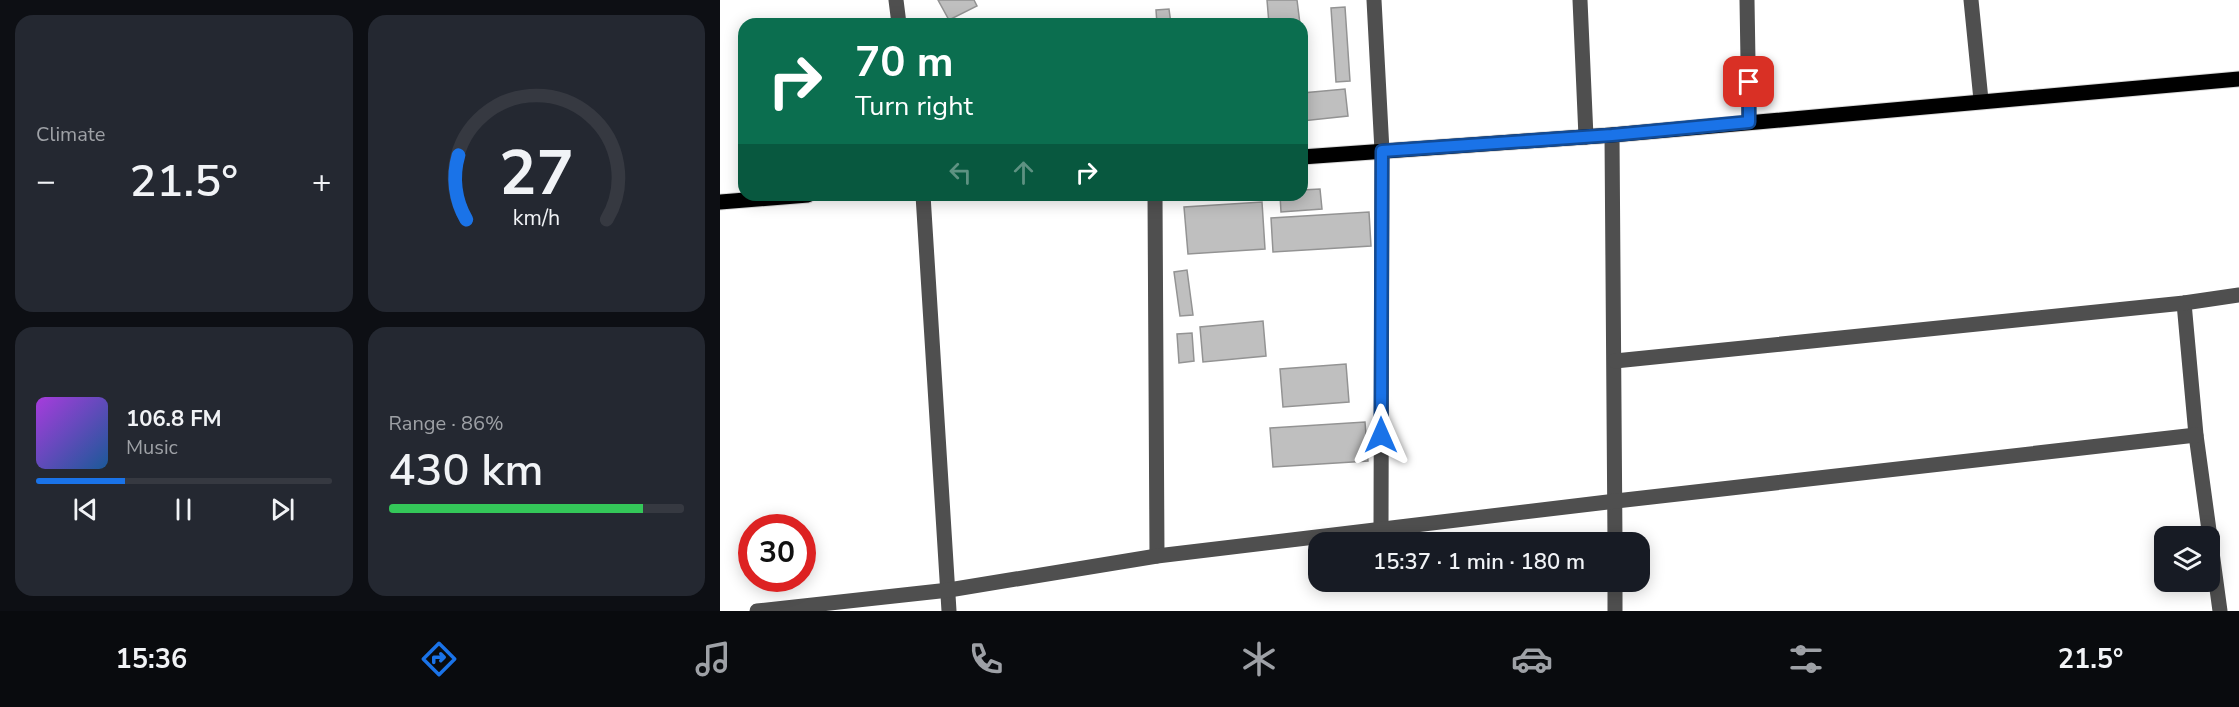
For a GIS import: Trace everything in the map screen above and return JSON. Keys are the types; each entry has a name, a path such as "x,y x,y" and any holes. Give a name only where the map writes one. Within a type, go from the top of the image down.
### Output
{"main road":[{"path":"1308,157 1612,135 1981,100 2239,79"},
{"path":"720,202 738,201"}],"street":[{"path":"896,0 898,18"},
{"path":"1374,0 1382,151 1381,529"},
{"path":"1580,0 1586,137"},
{"path":"1747,0 1749,122"},
{"path":"1971,0 1981,100"},
{"path":"1612,135 1615,532"},
{"path":"923,201 949,611"},
{"path":"1155,201 1157,556"},
{"path":"1615,361 2184,303 2239,295"},
{"path":"2184,303 2196,435 2220,611"},
{"path":"757,611 949,590 1157,556 2196,435"},
{"path":"1615,592 1615,611"}],"building":[{"path":"938,0 974,0 977,6 953,18 948,18"},
{"path":"1267,0 1297,0 1299,18 1268,18"},
{"path":"1345,7 1350,81 1336,82 1331,8"},
{"path":"1169,9 1170,18 1157,18 1156,10"},
{"path":"1345,89 1348,116 1308,120 1308,92"},
{"path":"1320,189 1322,209 1281,212 1280,201 1308,201 1308,190"},
{"path":"1262,202 1265,249 1188,254 1184,207"},
{"path":"1369,212 1371,246 1273,252 1271,218"},
{"path":"1187,270 1193,315 1180,316 1174,272"},
{"path":"1263,321 1266,356 1203,362 1200,327"},
{"path":"1192,333 1194,361 1179,363 1177,334"},
{"path":"1346,364 1349,402 1283,407 1280,369"},
{"path":"1365,422 1368,461 1273,467 1270,428"}],"route":[{"path":"1381,435 1382,151 1612,135 1749,122 1749,82"}]}
